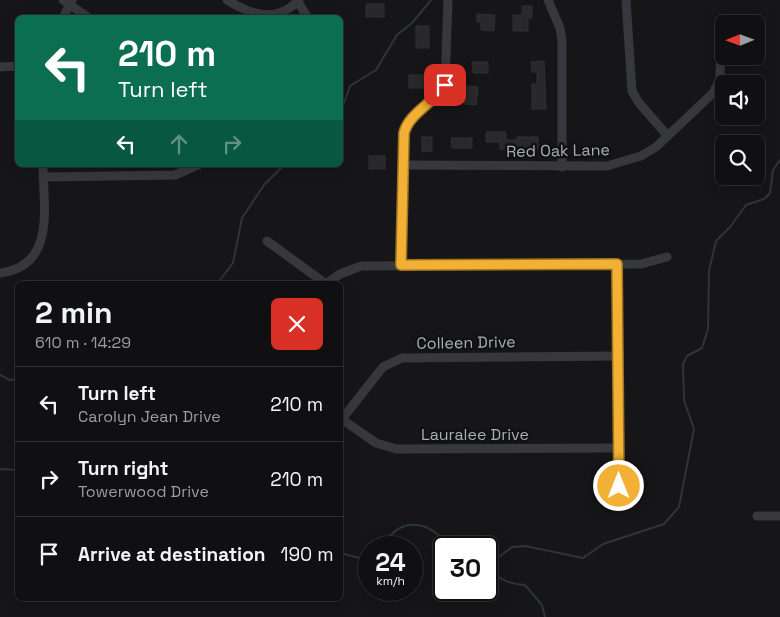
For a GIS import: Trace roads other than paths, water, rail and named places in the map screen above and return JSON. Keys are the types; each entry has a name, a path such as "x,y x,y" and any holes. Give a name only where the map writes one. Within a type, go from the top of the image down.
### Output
{"street":[{"path":"228,0 246,12 284,15 298,1 306,15"},
{"path":"401,265 403,166 406,126 439,94 445,85 448,0"},
{"path":"548,0 560,28 562,41 562,167"},
{"path":"626,0 632,91 638,103 667,135"},
{"path":"64,15 69,2 85,15"},
{"name":"Red Oak Lane","path":"403,166 562,167 607,166 626,162 656,147 713,93 720,79 720,65"},
{"path":"0,67 15,66"},
{"path":"0,272 18,269 25,264 41,242 44,223 43,167"},
{"path":"43,177 175,175 193,167"},
{"path":"267,241 322,281"},
{"path":"330,281 340,274 362,266 617,264 652,262 667,257"},
{"path":"617,264 619,486"},
{"name":"Colleen Drive","path":"343,416 383,367 402,358 618,356"},
{"name":"Lauralee Drive","path":"343,419 376,444 396,449 619,448"},
{"path":"757,516 780,516"}],"waterway":[{"path":"343,106 350,86 376,70 397,35 412,23 431,0"},
{"path":"498,558 512,547 525,546 583,558 603,544 664,524 679,507 694,429 684,400 683,364 687,356 702,348 708,329 709,271 716,241 730,227 746,205 764,199 770,193 773,170 780,160"},
{"path":"219,281 233,263 242,218 264,185 282,167"},
{"path":"0,375 10,380 15,379"},
{"path":"0,469 15,470"},
{"path":"390,536 406,526 415,525 433,531 439,536"},
{"path":"343,554 358,558"},
{"path":"498,577 525,585 542,605 545,617"}]}
